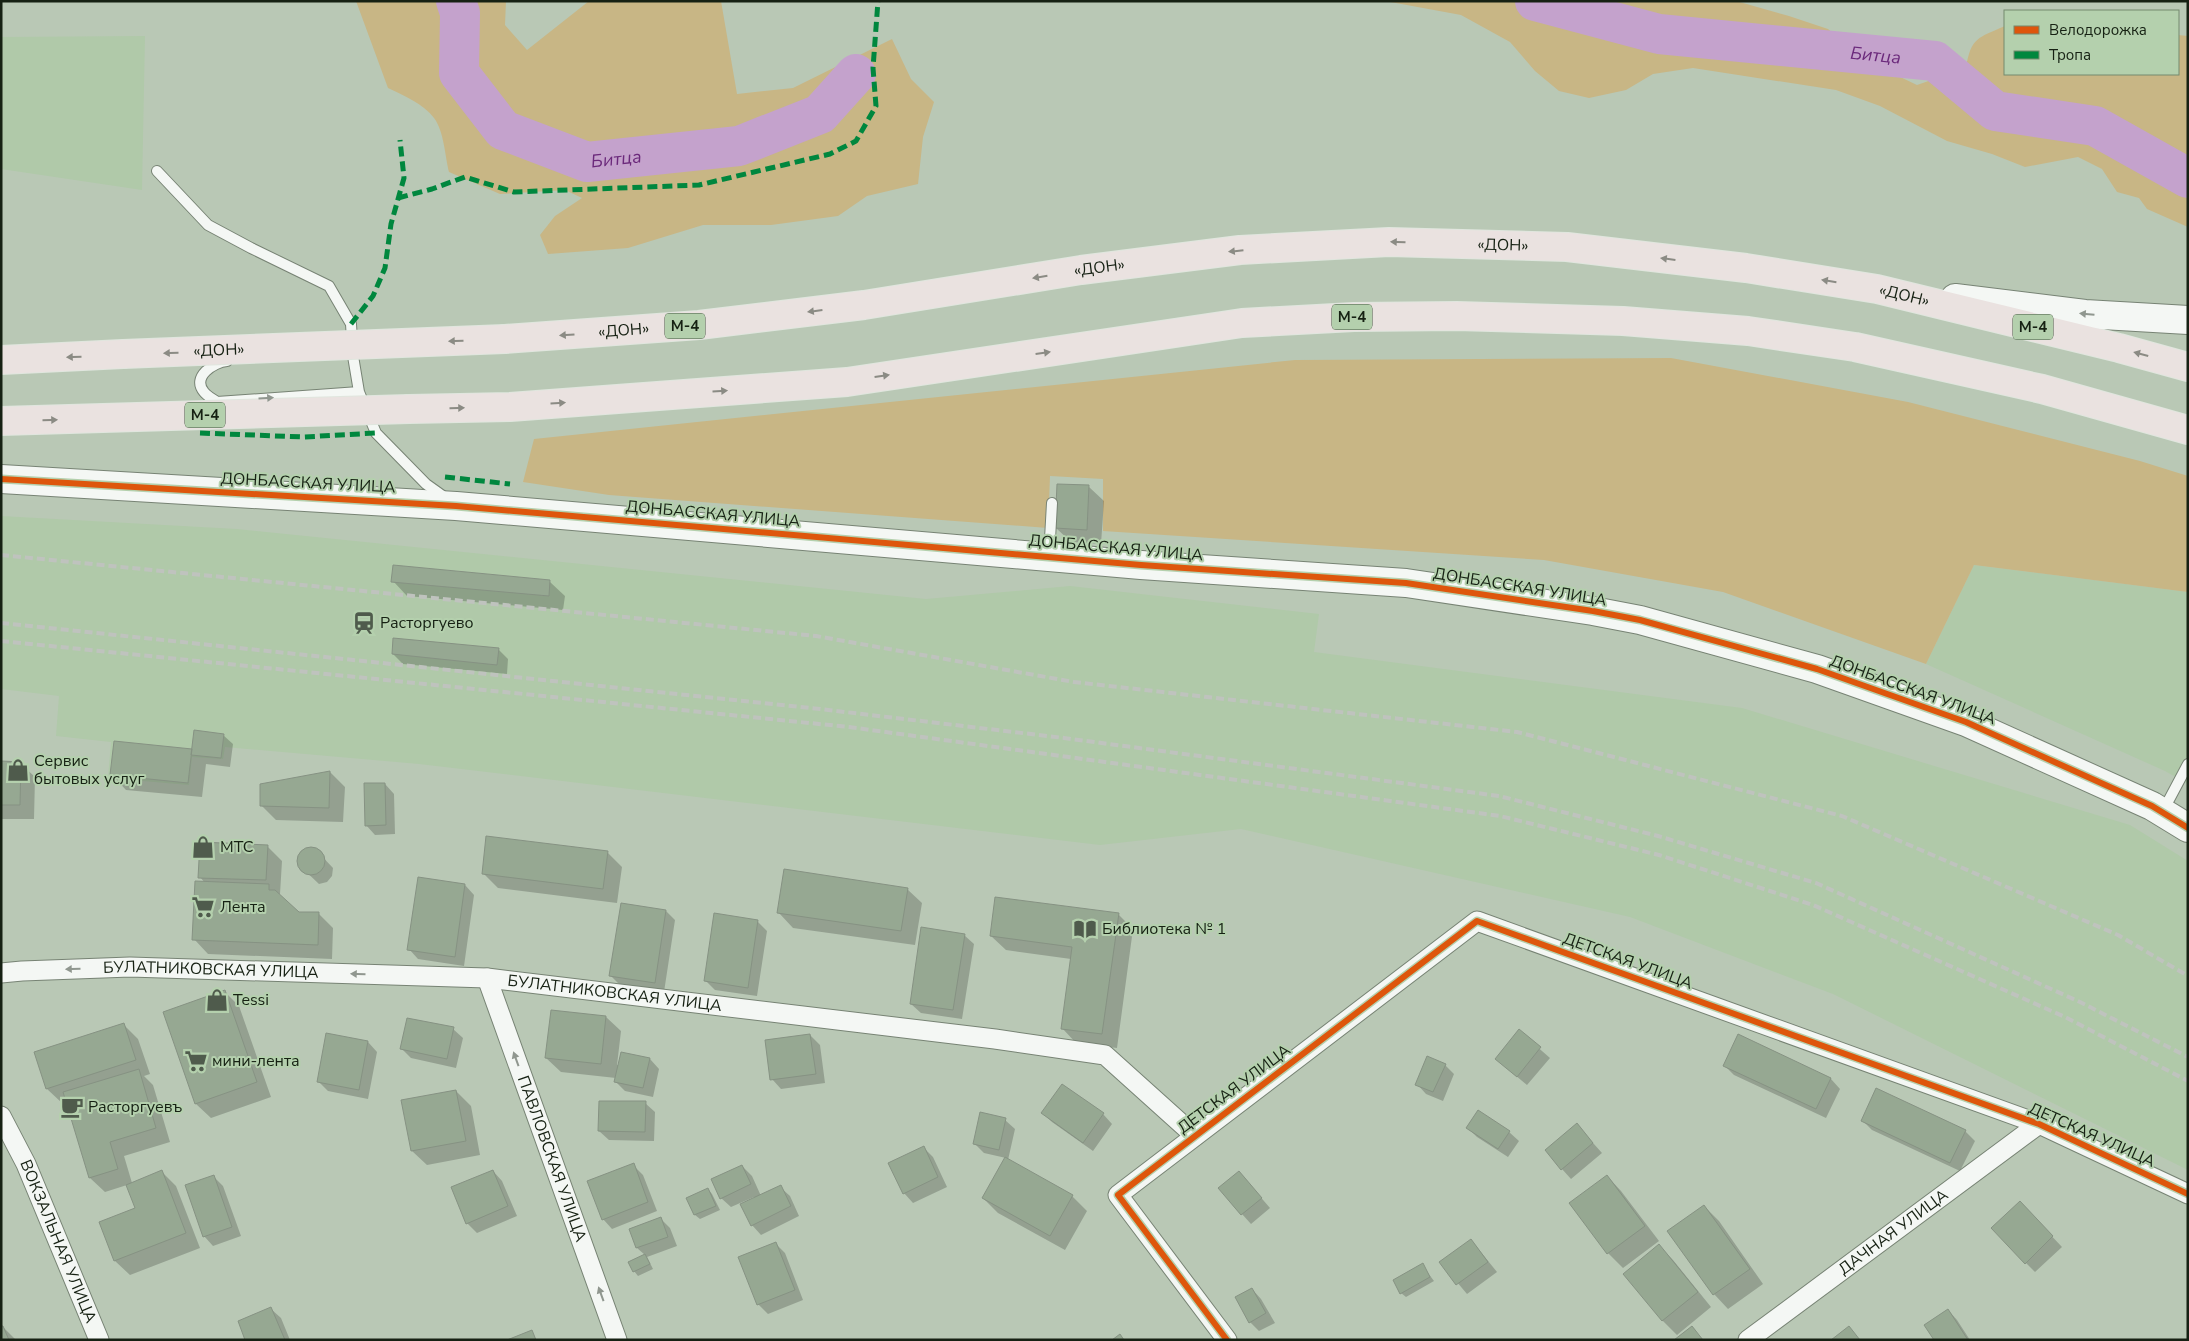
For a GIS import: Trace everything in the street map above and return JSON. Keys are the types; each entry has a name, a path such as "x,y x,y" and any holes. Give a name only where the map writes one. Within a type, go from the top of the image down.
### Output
{"highway":[{"name":"«ДОН»","path":"1,360 505,339 699,325 864,305 1081,270 1240,250 1389,242 1567,247 1746,268 1877,289 2119,348 2188,367"},
{"name":"М-4","path":"1,422 510,406 847,382 1242,323 1354,316 1457,316 1623,321 1748,331 1855,347 2042,389 2188,430"}],"street":[{"path":"1877,289 2085,314 2188,320"},
{"name":"ДОНБАССКАЯ УЛИЦА","path":"1,480 456,506 1049,557 1406,583 1593,611 1640,620 1817,669 1966,722 2152,806 2188,828"},
{"name":"ДЕТСКАЯ УЛИЦА","path":"1227,1340 1118,1195 1476,921 2039,1124 2188,1194"},
{"name":"БУЛАТНИКОВСКАЯ УЛИЦА","path":"1,973 22,970 130,968 487,978 995,1039 1105,1055 1195,1136"},
{"name":"ПАВЛОВСКАЯ УЛИЦА","path":"487,978 617,1340"},
{"name":"ВОКЗАЛЬНАЯ УЛИЦА","path":"1,1116 26,1164 99,1340"},
{"name":"ДАЧНАЯ УЛИЦА","path":"1756,1337 2039,1124"}],"lane":[{"path":"157,171 208,225 328,286 351,324 348,356 359,392 376,433 426,484 456,506"},
{"path":"236,361 217,362 206,370 202,377 201,387 205,393 217,402 359,392"},
{"path":"1049,557 1052,503"},
{"path":"2162,812 2188,764"}],"shaded area":[{"path":"356,1 506,1 505,25 527,50 589,1 721,1 737,94 793,88 892,39 911,79 934,102 923,137 918,184 867,196 838,216 771,225 703,225 628,248 548,254 540,235 555,216 582,198 565,190 500,194 449,172 442,137 434,118 419,104 388,88"},
{"path":"1385,1 1736,1 1828,29 1856,53 1917,85 1966,68 1973,44 1982,36 2004,26 2004,75 2179,75 2179,35 2188,36 2188,227 2147,209 2139,198 2117,192 2102,169 2078,157 2025,167 1992,154 1947,141 1880,106 1836,90 1693,68 1653,74 1626,90 1589,98 1559,91 1535,71 1510,42 1461,15"},
{"path":"145,36 142,190 1,169 1,37"},
{"path":"1671,358 1908,402 2140,461 2188,476 2188,592 1974,565 1926,664 1723,592 1544,560 1103,531 1103,479 1050,476 1048,528 609,495 523,482 534,439 1295,360"},
{"path":"1,516 237,529 926,599 1070,586 1319,614 1314,652 1742,708 2130,825 2188,861 2188,1170 1833,994 1630,917 1241,829 1100,845 419,764 225,747 223,759 192,757 189,785 108,778 111,742 56,736 59,696 1,689"},
{"path":"1974,565 2188,592 2188,784 2165,771 1926,664"}],"building":[{"path":"1057,484 1089,485 1087,530 1055,528"},
{"path":"393,565 550,580 549,596 391,582"},
{"path":"393,638 499,648 497,665 392,654"},
{"path":"194,730 224,734 221,758 191,755"},
{"path":"114,741 192,749 188,783 110,775"},
{"path":"1,761 21,762 20,805 1,805"},
{"path":"330,771 329,808 260,806 260,784"},
{"path":"364,783 385,783 386,825 365,826"},
{"path":"486,836 608,851 603,889 482,874"},
{"path":"200,842 268,845 266,880 198,878"},
{"path":"311,847 321,851 325,861 321,871 311,875 301,871 297,861 301,851"},
{"path":"784,869 908,888 901,931 777,913"},
{"path":"418,877 465,884 455,957 407,950"},
{"path":"195,881 269,884 269,890 275,890 299,912 319,912 318,945 192,940"},
{"path":"995,897 1119,913 1102,1034 1061,1029 1072,947 990,936"},
{"path":"621,903 666,910 655,983 609,976"},
{"path":"714,913 758,920 748,988 704,981"},
{"path":"921,927 965,934 953,1010 910,1004"},
{"path":"225,990 257,1082 195,1104 163,1012"},
{"path":"551,1010 606,1016 601,1064 545,1058"},
{"path":"407,1018 454,1027 447,1059 400,1049"},
{"path":"124,1023 136,1060 46,1089 34,1052"},
{"path":"1519,1029 1541,1047 1517,1077 1495,1059"},
{"path":"326,1033 368,1041 359,1090 317,1082"},
{"path":"810,1034 816,1074 770,1080 765,1040"},
{"path":"1738,1034 1831,1078 1816,1109 1723,1066"},
{"path":"621,1052 650,1058 643,1088 614,1082"},
{"path":"1427,1056 1446,1064 1433,1092 1415,1085"},
{"path":"139,1069 156,1128 110,1142 118,1169 89,1178 63,1092"},
{"path":"1062,1084 1104,1113 1083,1143 1041,1113"},
{"path":"1876,1088 1966,1130 1950,1163 1861,1121"},
{"path":"456,1090 466,1141 411,1151 401,1100"},
{"path":"599,1101 646,1101 645,1132 598,1131"},
{"path":"1478,1110 1510,1131 1498,1149 1466,1128"},
{"path":"980,1112 1006,1118 999,1150 973,1144"},
{"path":"1577,1123 1593,1143 1561,1170 1545,1150"},
{"path":"924,1146 938,1177 903,1194 888,1163"},
{"path":"1005,1157 1073,1195 1050,1236 982,1198"},
{"path":"634,1163 648,1202 602,1220 587,1181"},
{"path":"742,1165 751,1184 720,1199 711,1179"},
{"path":"162,1170 186,1233 114,1261 99,1222 135,1208 126,1185"},
{"path":"493,1170 508,1206 466,1224 451,1187"},
{"path":"1239,1171 1262,1198 1241,1215 1218,1188"},
{"path":"214,1175 232,1227 203,1237 185,1185"},
{"path":"1607,1175 1645,1226 1607,1254 1569,1203"},
{"path":"781,1185 791,1206 751,1226 740,1204"},
{"path":"708,1188 716,1206 694,1215 686,1198"},
{"path":"2020,1201 2053,1236 2025,1264 1991,1228"},
{"path":"1704,1205 1750,1269 1713,1295 1667,1231"},
{"path":"661,1217 668,1237 636,1248 629,1229"},
{"path":"1471,1239 1488,1262 1456,1285 1439,1262"},
{"path":"776,1242 795,1290 757,1305 738,1257"},
{"path":"1659,1244 1698,1292 1662,1321 1623,1274"},
{"path":"645,1254 650,1264 633,1272 628,1262"},
{"path":"1423,1263 1430,1277 1400,1294 1393,1280"},
{"path":"1252,1288 1266,1313 1249,1323 1235,1297"},
{"path":"271,1307 285,1340 245,1340 238,1321"},
{"path":"1948,1309 1968,1340 1934,1340 1924,1325"},
{"path":"1,1326 3,1326 9,1340 1,1340"},
{"path":"1692,1326 1703,1340 1674,1340"},
{"path":"1849,1326 1860,1340 1831,1340"},
{"path":"532,1330 536,1340 507,1340"},
{"path":"1120,1334 1124,1340 1112,1340"}],"waterway":[{"name":"Битца","path":"456,1 460,13 459,73 503,130 587,162 739,146 820,114 856,74"},
{"name":"Битца","path":"1535,1 1659,34 1935,61 1995,111 2095,126 2188,178"},
{"path":"1594,17 1597,1"}],"railway":[{"path":"1,555 816,636 1074,682 1517,732 1842,816 2118,935 2188,976"},
{"path":"1,623 820,709 1064,738 1499,796 1658,836 1816,883 2080,1002 2188,1057"},
{"path":"1,641 849,727 1500,816 1659,855 1813,905 2065,1017 2188,1081"}],"marked path":[{"path":"398,198 432,189 465,177 514,192 699,185 830,154 856,141 876,106 873,68 878,1"},
{"path":"351,324 373,296 385,268 391,224 404,178 400,140"},
{"path":"200,433 304,437 376,433"},
{"path":"445,477 510,484"}],"cycle path":[{"path":"1,479 456,506 1141,565 1406,583 1593,611 1640,620 1817,669 1966,722 2152,806 2188,828"},
{"path":"1227,1340 1118,1195 1477,921 2039,1124 2188,1194"}],"place":[{"name":"Расторгуево","path":"364,623"},
{"name":"Сервис бытовых услуг","path":"18,770"},
{"name":"МТС","path":"203,847"},
{"name":"Лента","path":"203,907"},
{"name":"Библиотека № 1","path":"1085,929"},
{"name":"Tessi","path":"217,1000"},
{"name":"мини-лента","path":"196,1061"},
{"name":"Расторгуевъ","path":"72,1107"}]}
